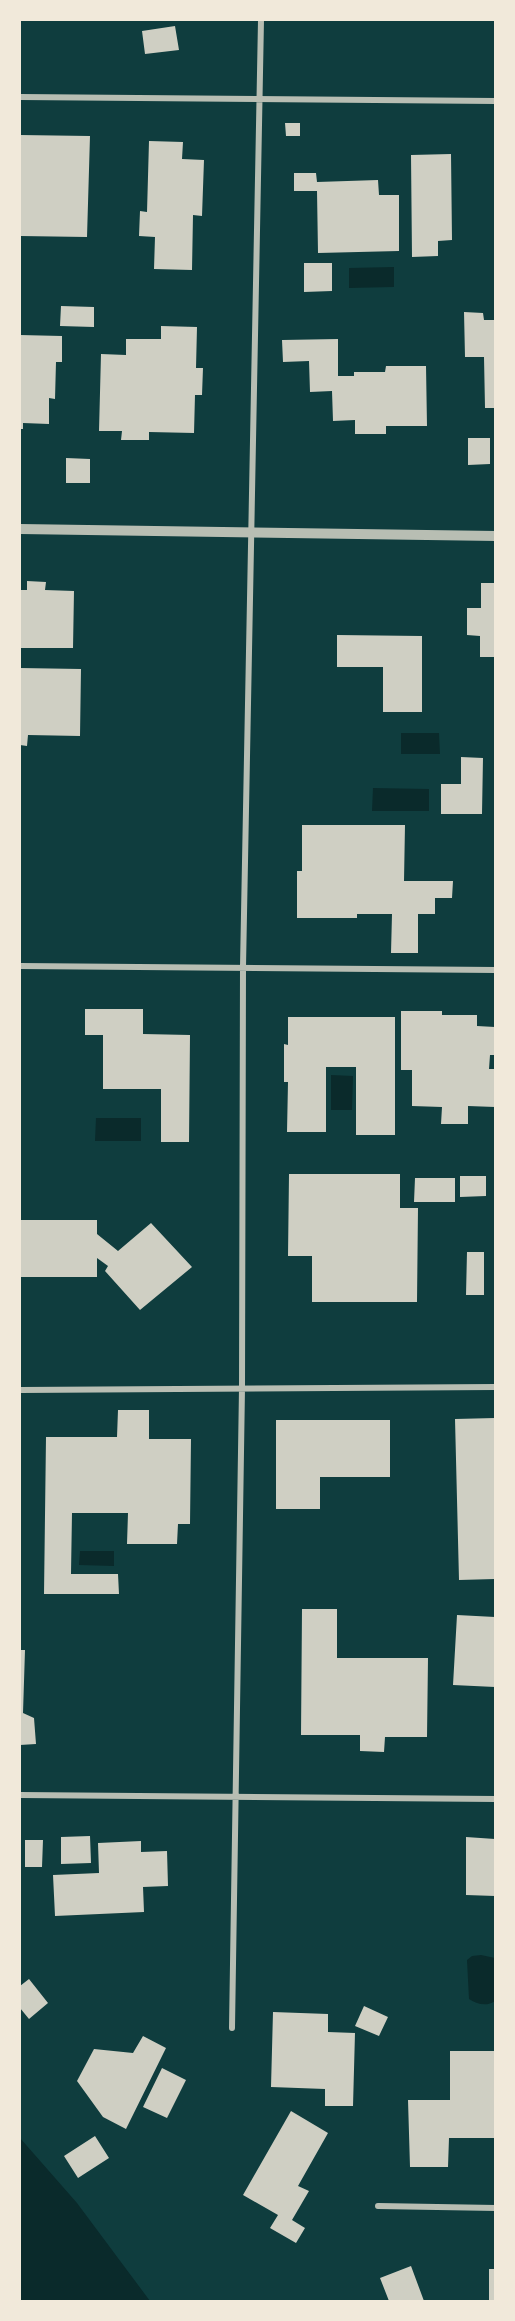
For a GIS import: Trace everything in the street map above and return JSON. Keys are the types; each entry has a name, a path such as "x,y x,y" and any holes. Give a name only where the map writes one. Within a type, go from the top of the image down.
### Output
{"street":[{"path":"232,2028 242,1388 243,968 261,20"},
{"path":"20,97 495,101"},
{"path":"20,529 495,536"},
{"path":"20,966 495,970"},
{"path":"20,1390 495,1387"},
{"path":"20,1795 495,1799"},
{"path":"378,2206 495,2208"}],"water":[{"path":"394,267 394,287 349,288 349,268"},
{"path":"401,733 439,733 440,754 401,754"},
{"path":"373,788 429,789 429,811 372,811"},
{"path":"331,1075 353,1076 352,1110 331,1110"},
{"path":"96,1118 141,1118 141,1141 95,1141"},
{"path":"80,1551 114,1551 114,1566 79,1565"},
{"path":"472,1956 495,1958 495,2001 489,2004 469,1999 467,1960"},
{"path":"20,2138 77,2203 150,2301 20,2301"}],"building":[{"path":"175,26 179,50 145,54 142,31"},
{"path":"285,123 300,123 300,136 286,136"},
{"path":"20,135 90,136 87,237 20,236"},
{"path":"149,141 183,142 182,159 204,160 202,216 193,215 192,270 154,269 155,237 139,236 140,211 147,212"},
{"path":"451,154 452,240 438,241 438,256 412,257 411,155"},
{"path":"294,173 316,173 317,182 378,180 379,195 399,195 399,251 318,253 317,191 294,191"},
{"path":"304,263 332,263 332,291 304,292"},
{"path":"61,306 94,307 94,327 60,326"},
{"path":"464,312 483,313 484,320 495,320 495,408 485,408 484,357 465,357"},
{"path":"161,326 197,327 196,368 203,368 202,395 195,395 194,433 149,432 149,440 121,440 122,431 99,431 101,354 126,355 126,339 161,339"},
{"path":"20,335 62,336 62,362 56,362 55,399 49,398 49,424 23,423 23,429 20,429"},
{"path":"338,339 338,376 354,376 354,372 385,372 386,366 426,366 427,426 386,426 386,434 355,434 355,420 333,421 332,391 310,392 309,361 283,362 282,340"},
{"path":"468,438 490,438 490,464 468,465"},
{"path":"66,458 90,459 90,483 66,483"},
{"path":"27,581 46,582 45,590 74,591 73,648 20,648 20,590 27,590"},
{"path":"481,583 495,583 495,657 480,657 480,636 467,635 467,608 481,608"},
{"path":"337,635 422,636 422,712 383,712 383,667 337,667"},
{"path":"20,668 81,669 80,736 28,735 27,746 20,745"},
{"path":"461,757 483,758 482,814 441,814 441,784 461,784"},
{"path":"302,825 405,825 404,881 453,881 452,898 435,898 435,914 418,914 418,953 391,953 392,914 357,914 357,918 297,918 297,871 302,871"},
{"path":"85,1009 143,1009 143,1034 190,1035 189,1142 161,1142 161,1089 103,1089 103,1035 85,1035"},
{"path":"401,1011 442,1011 442,1015 477,1015 477,1026 495,1027 495,1055 490,1055 489,1069 495,1069 495,1107 468,1106 468,1124 441,1124 442,1107 412,1106 412,1070 401,1070"},
{"path":"288,1017 395,1017 395,1135 356,1135 356,1067 326,1067 326,1132 287,1132 288,1082 284,1082 284,1044 288,1045"},
{"path":"289,1174 400,1174 400,1208 418,1208 417,1302 312,1302 312,1256 288,1256"},
{"path":"460,1176 486,1176 486,1196 460,1197"},
{"path":"415,1178 455,1178 455,1202 414,1202"},
{"path":"20,1220 97,1220 97,1234 118,1251 151,1223 192,1267 140,1310 105,1271 108,1266 97,1258 97,1277 20,1277"},
{"path":"467,1252 484,1252 484,1295 466,1295"},
{"path":"118,1410 149,1410 149,1439 191,1439 190,1524 178,1524 177,1544 127,1544 128,1513 72,1513 71,1574 118,1574 119,1594 44,1594 46,1437 117,1437"},
{"path":"495,1418 495,1579 459,1580 455,1419"},
{"path":"276,1420 390,1420 390,1477 320,1477 320,1509 276,1509"},
{"path":"302,1609 337,1609 337,1658 428,1658 427,1737 385,1737 384,1752 360,1751 360,1735 301,1735"},
{"path":"457,1615 495,1617 495,1687 453,1685"},
{"path":"20,1650 25,1650 23,1713 34,1718 36,1744 20,1745"},
{"path":"90,1836 91,1863 61,1864 61,1837"},
{"path":"466,1837 495,1839 495,1896 466,1895"},
{"path":"25,1840 43,1840 42,1867 25,1867"},
{"path":"141,1841 141,1852 167,1851 168,1886 143,1887 144,1912 55,1916 53,1875 99,1873 98,1843"},
{"path":"29,1979 48,2003 29,2019 20,2008 20,1986"},
{"path":"364,2006 388,2017 379,2036 355,2026"},
{"path":"273,2012 328,2014 328,2032 355,2033 353,2106 325,2106 325,2089 271,2087"},
{"path":"143,2036 166,2048 126,2129 103,2117 77,2081 94,2049 133,2053"},
{"path":"450,2051 494,2051 495,2138 449,2138 448,2167 410,2167 408,2100 450,2100"},
{"path":"162,2068 186,2080 167,2118 143,2107"},
{"path":"291,2111 328,2133 298,2186 309,2191 292,2220 305,2228 296,2243 270,2228 278,2215 243,2195"},
{"path":"95,2136 109,2158 78,2178 64,2156"},
{"path":"411,2266 424,2301 389,2301 380,2278"},
{"path":"489,2269 495,2269 495,2301 489,2301"}]}
